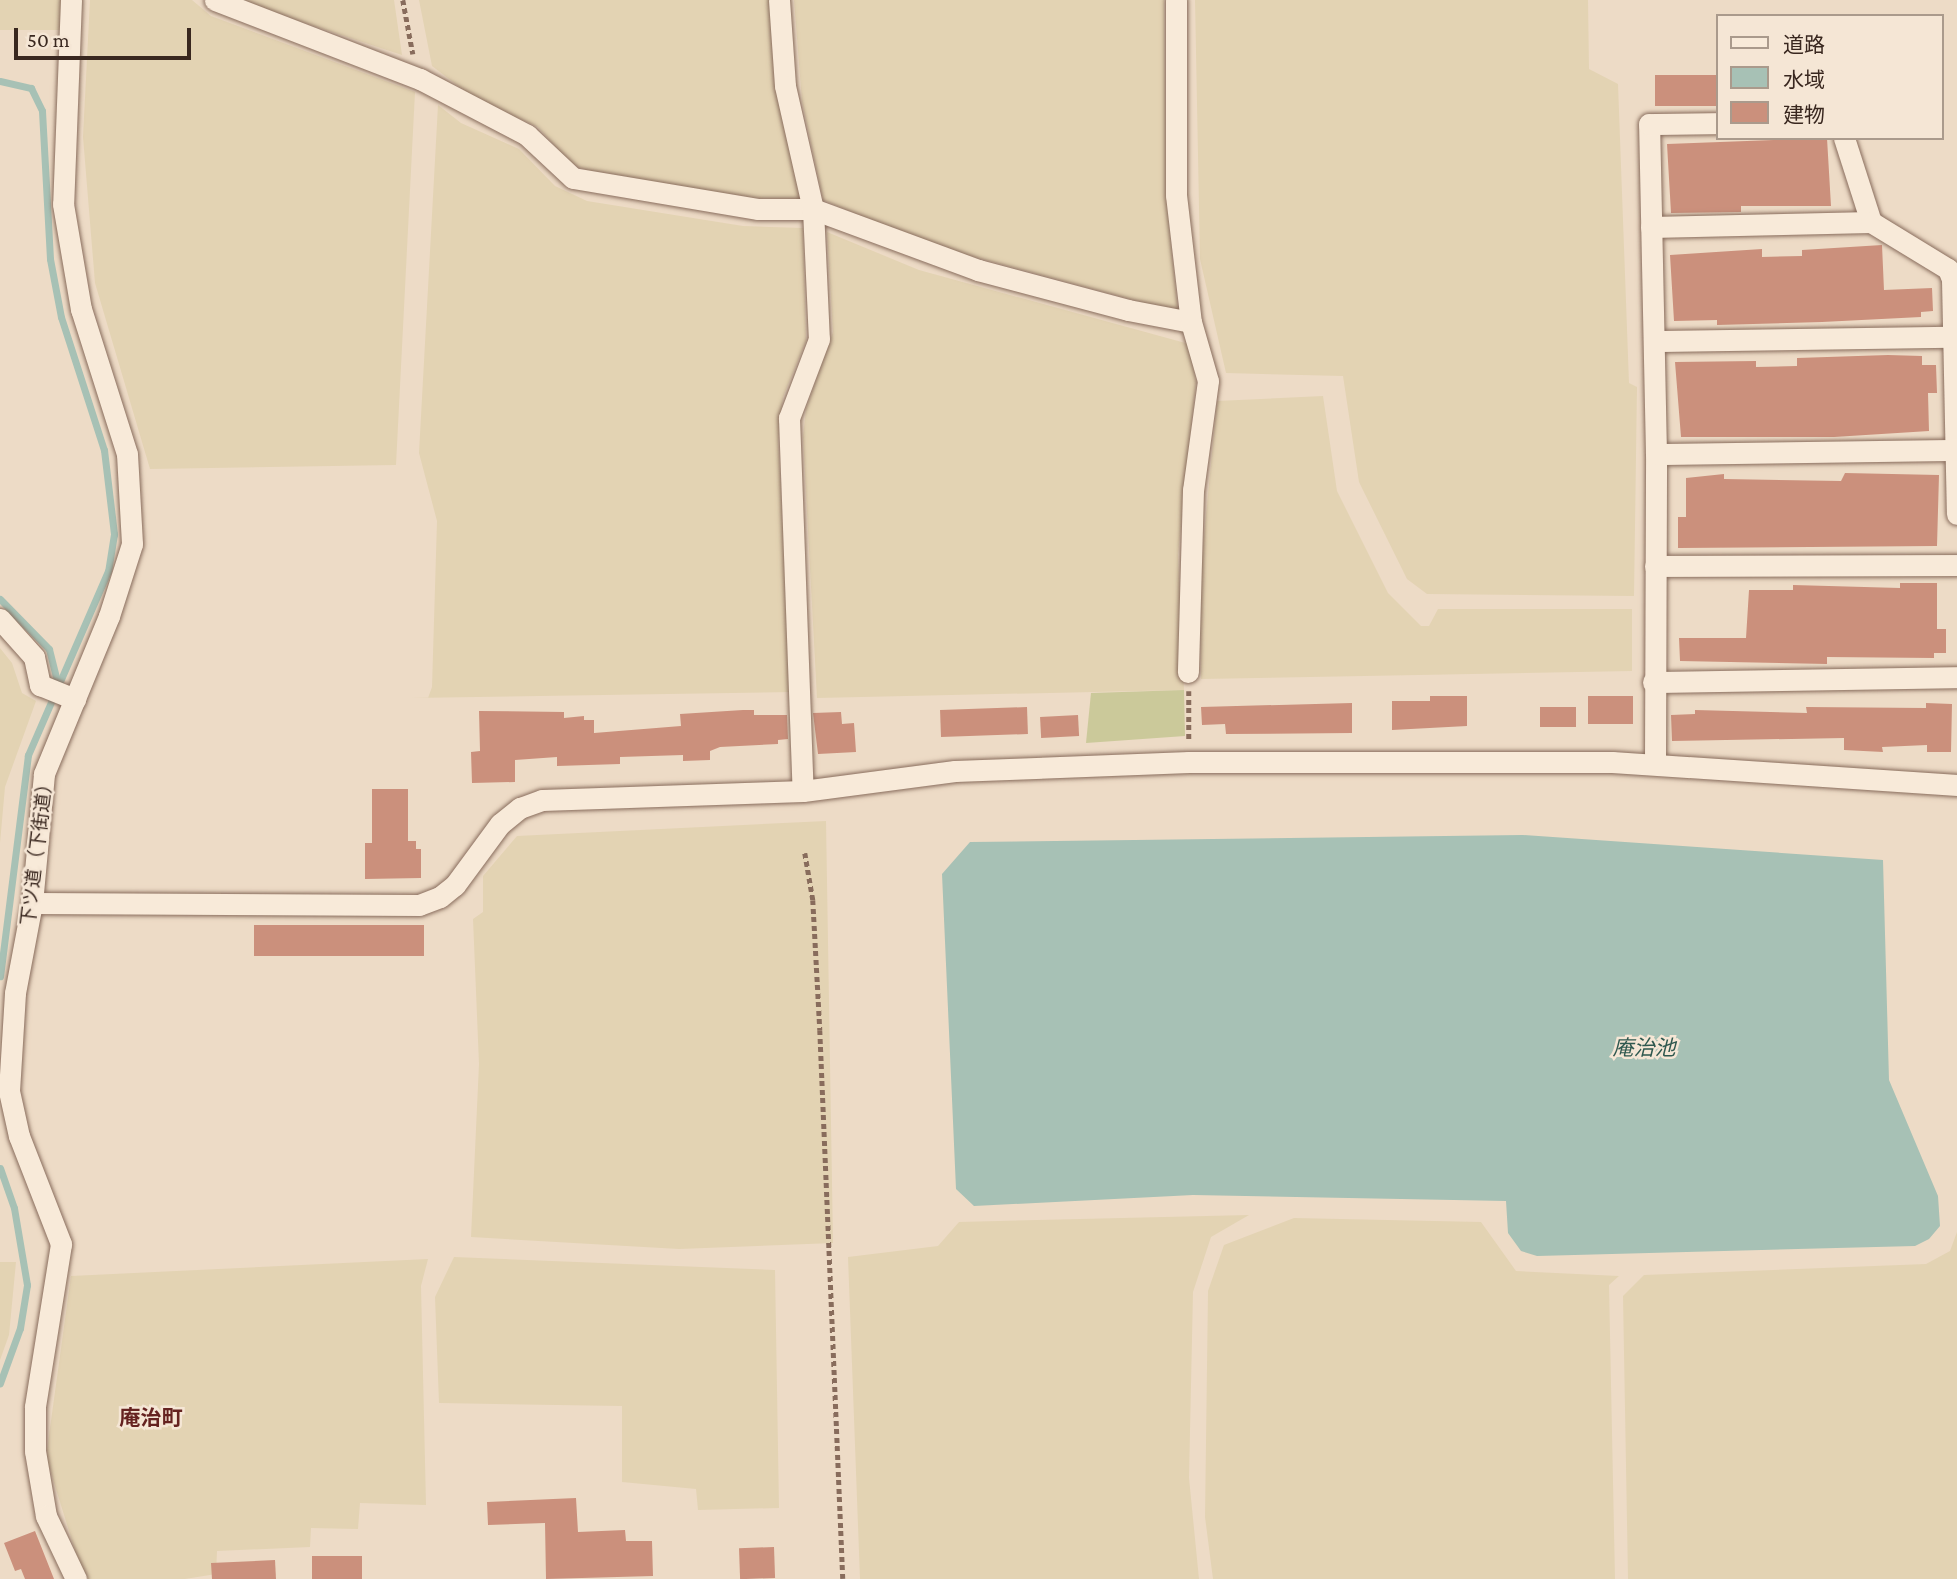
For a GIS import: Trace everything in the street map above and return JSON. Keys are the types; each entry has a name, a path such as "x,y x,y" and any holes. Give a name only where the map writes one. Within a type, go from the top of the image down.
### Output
{"street":[{"name":"下ツ道（下街道）","path":"72,0 63,204 81,309 127,454 132,544 110,616 44,774 32,903 15,993 9,1091 19,1136 61,1244 35,1407 35,1451 46,1517 76,1579"},
{"path":"215,0 420,79 527,135 573,178 758,209 813,209 978,270 1191,322"},
{"path":"779,0 785,86 813,209 819,339 789,418 803,791"},
{"path":"1176,0 1176,195 1191,322 1208,382 1193,490 1188,672"},
{"path":"1655,763 1653,682 1656,454 1649,124 1716,123"},
{"path":"1845,140 1871,222"},
{"path":"1651,227 1871,222 1948,270 1956,337 1957,514"},
{"path":"1654,341 1956,337"},
{"path":"1656,454 1956,450"},
{"path":"1655,566 1957,565"},
{"path":"0,619 34,657 40,685 75,699"},
{"path":"1653,682 1957,677"},
{"path":"32,903 418,905 440,897 455,885 500,824 520,808 542,800 803,791 955,771 1189,762 1655,763 1957,785"}],"path":[{"path":"402,0 403,22 420,79"},
{"path":"1188,672 1189,762"},
{"path":"804,853 813,900 820,1030 843,1579"}],"shaded area":[{"path":"0,0 61,0 61,30 0,30"},
{"path":"90,0 192,0 211,16 415,92 396,465 150,469 95,283 83,137"},
{"path":"245,0 394,0 402,55 256,7"},
{"path":"419,0 771,0 774,55 800,199 754,198 601,176 571,164 538,127 474,98 432,66"},
{"path":"794,0 1164,0 1166,197 1178,312 930,245 823,200 802,101"},
{"path":"1195,0 1588,0 1589,69 1618,84 1629,383 1637,387 1634,596 1427,594 1407,579 1359,482 1343,376 1226,373 1200,259"},
{"path":"438,105 461,123 519,149 555,186 587,201 743,226 803,228 806,341 783,397 778,442 793,692 428,698 432,687 437,521 419,453"},
{"path":"827,232 919,270 1189,344 1196,382 1178,554 1184,690 817,698 803,437 806,409 833,332"},
{"path":"1323,396 1337,491 1388,593 1421,626 1429,626 1438,609 1632,609 1632,671 1201,679 1200,578 1217,401"},
{"path":"0,648 12,663 22,693 36,701 5,787 0,843"},
{"path":"1184,690 1185,736 1086,743 1091,693"},
{"path":"826,821 833,1243 679,1249 471,1237 479,1064 473,919 483,912 483,876 517,836"},
{"path":"1249,1215 1211,1237 1193,1292 1189,1478 1199,1579 860,1579 848,1257 938,1246 959,1222"},
{"path":"1294,1218 1481,1222 1516,1271 1619,1276 1609,1285 1615,1579 1213,1579 1205,1517 1208,1291 1224,1245"},
{"path":"1957,1232 1957,1579 1628,1579 1623,1296 1644,1275 1926,1264 1950,1251"},
{"path":"454,1257 775,1270 779,1508 698,1510 696,1489 622,1482 622,1406 439,1403 435,1297"},
{"path":"428,1259 421,1286 426,1505 360,1503 358,1529 311,1528 310,1547 217,1551 216,1574 185,1579 84,1579 46,1457 71,1276"},
{"path":"0,1262 16,1262 9,1335 0,1360"}],"water":[{"name":"庵治池","path":"1523,835 1883,860 1889,1080 1938,1196 1940,1226 1929,1239 1915,1246 1537,1256 1521,1251 1508,1233 1506,1201 1193,1195 974,1206 956,1189 942,874 970,842"}],"building":[{"path":"1655,75 1716,75 1716,106 1655,106"},
{"path":"1827,140 1831,206 1741,206 1741,212 1671,213 1667,144"},
{"path":"1882,245 1884,290 1932,288 1933,311 1921,312 1921,317 1822,322 1717,325 1717,320 1674,321 1670,255 1762,249 1762,257 1802,256 1802,250"},
{"path":"1922,356 1922,365 1936,365 1937,393 1928,393 1929,431 1834,437 1681,437 1675,362 1756,361 1756,367 1797,366 1797,358"},
{"path":"1845,473 1939,475 1937,546 1678,548 1678,517 1686,517 1686,478 1724,474 1724,479 1841,481"},
{"path":"1900,583 1937,583 1937,629 1946,629 1946,653 1934,653 1934,658 1827,657 1827,664 1680,661 1679,638 1746,638 1749,590 1793,590 1793,585 1900,588"},
{"path":"1430,696 1467,696 1467,726 1392,730 1392,701 1430,701"},
{"path":"1588,696 1633,696 1633,724 1588,724"},
{"path":"1352,703 1352,733 1226,734 1225,724 1202,725 1201,707"},
{"path":"1926,703 1952,704 1951,752 1927,752 1927,745 1882,747 1883,752 1844,750 1844,738 1672,741 1671,715 1695,714 1695,710 1807,713 1806,707 1926,708"},
{"path":"1027,707 1028,734 941,737 940,710"},
{"path":"1540,707 1576,707 1576,727 1540,727"},
{"path":"754,710 754,715 787,715 788,739 778,740 778,744 720,747 710,751 710,760 683,761 683,755 620,757 620,764 557,766 557,757 515,760 515,782 472,783 471,752 480,751 479,711 564,712 564,718 584,716 584,720 594,720 594,733 681,726 680,714"},
{"path":"841,712 842,724 854,723 856,752 818,754 813,713"},
{"path":"1078,715 1079,736 1041,738 1040,717"},
{"path":"372,789 408,789 408,841 416,841 416,849 421,849 421,878 365,879 365,843 372,843"},
{"path":"254,925 424,925 424,956 254,956"},
{"path":"576,1498 578,1532 625,1530 626,1541 652,1541 653,1576 546,1579 545,1523 488,1525 487,1502"},
{"path":"35,1531 54,1579 25,1579 21,1569 15,1571 4,1543"},
{"path":"774,1547 775,1578 740,1579 739,1548"},
{"path":"312,1556 362,1556 362,1579 312,1579"},
{"path":"275,1560 276,1579 212,1579 211,1563"}],"waterway":[{"path":"0,81 31,88 42,111 50,259 61,317 104,450 114,534 108,571 28,755 0,976"},
{"path":"0,599 49,649 57,682"},
{"path":"0,1168 14,1208 27,1285 20,1328 0,1383"}],"district":[{"name":"庵治町","path":"151,1418"}]}
